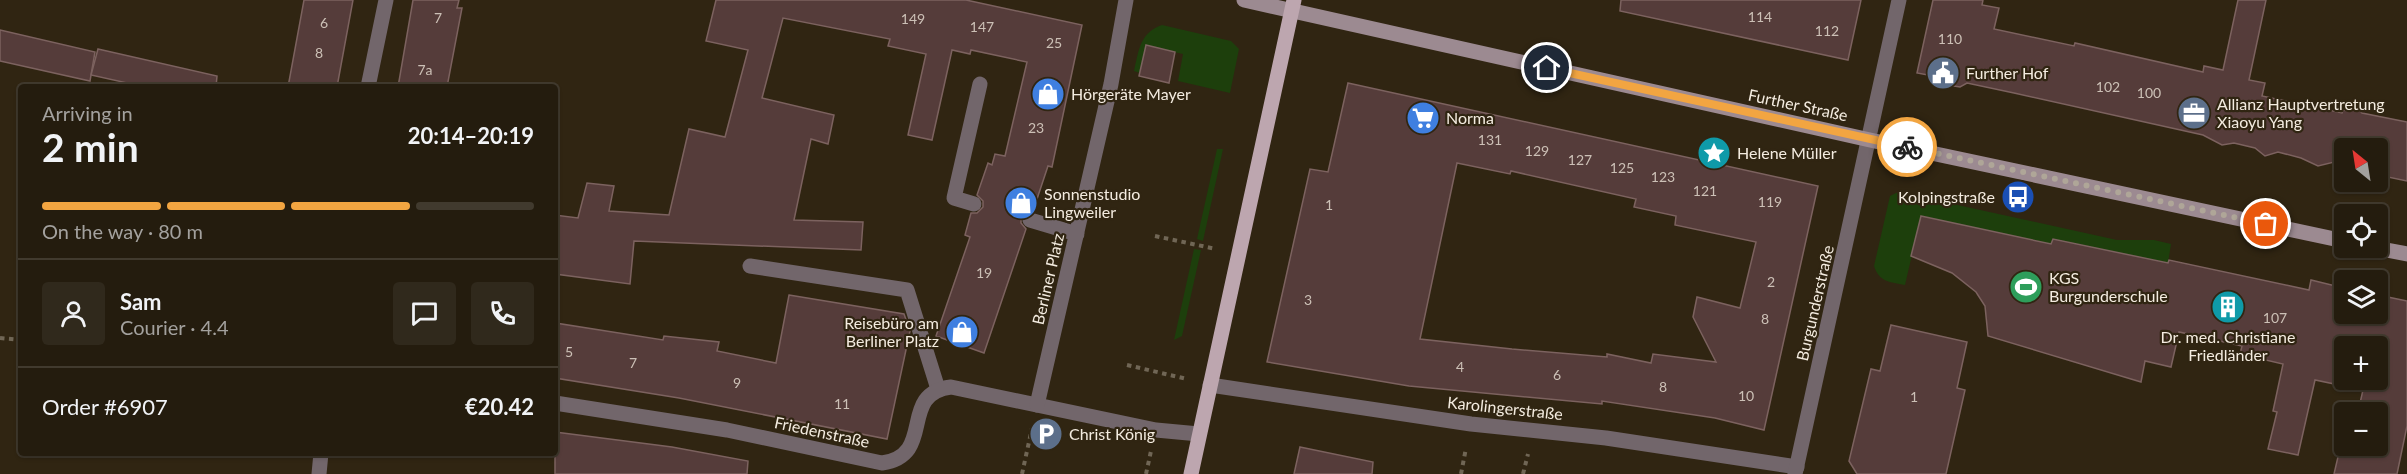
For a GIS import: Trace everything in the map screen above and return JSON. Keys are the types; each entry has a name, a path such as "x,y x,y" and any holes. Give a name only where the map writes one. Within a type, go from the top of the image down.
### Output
{"main road":[{"name":"Further Straße","path":"1244,0 1293,5 1870,140 2334,239"},
{"path":"1191,474 1293,5"},
{"path":"2388,250 2407,254"}],"street":[{"path":"369,84 386,0"},
{"name":"Berliner Platz","path":"1037,405 1111,84 1126,0"},
{"path":"1870,140 1899,0"},
{"path":"974,204 954,198 980,84"},
{"name":"Burgunderstraße","path":"1796,470 1870,140"},
{"path":"1030,220 1077,234"},
{"path":"750,266 907,290 938,389 951,387 1156,430 1199,434"},
{"name":"Karolingerstraße","path":"1210,385 1471,424 1606,438 1796,470"},
{"name":"Friedenstraße","path":"558,403 727,430 882,463 895,461 906,453 913,442 923,404 928,395 938,389"},
{"path":"319,474 321,456"}],"path":[{"path":"1155,236 1238,254"},
{"path":"0,338 18,340"},
{"path":"1127,365 1210,385"},
{"path":"1022,474 1037,405"}],"green space":[{"path":"1162,25 1231,41 1239,49 1230,93 1178,81 1183,54 1146,46 1140,73 1134,71 1139,49 1145,37"},
{"path":"1217,149 1223,149 1203,241 1197,239"},
{"path":"1898,192 2117,240 2154,240 2171,244 2168,263 2053,239 2051,244 1921,216 1905,285 1890,282 1879,275 1874,266 1890,196"},
{"path":"1194,249 1201,250 1182,336 1174,340"}],"building":[{"path":"304,0 353,0 338,84 289,84"},
{"path":"413,0 459,0 457,8 462,8 448,84 399,84"},
{"path":"716,0 966,0 1082,25 1052,167 1048,166 1033,211 1027,211 1021,217 1021,223 1026,229 984,353 936,336 970,237 965,235 971,213 977,213 983,207 983,201 977,195 988,163 992,165 995,154 1005,156 1027,62 971,50 970,54 952,50 932,140 908,135 926,54 888,46 890,39 783,18 762,98 834,115 828,144 811,139 794,220 863,222 861,250 634,241 630,284 558,274 558,215 578,218 587,183 614,186 609,211 669,215 689,129 725,137 748,50 706,41"},
{"path":"1621,0 1861,0 1848,60 1620,11"},
{"path":"1933,0 1983,0 1982,5 1999,8 1994,29 2074,46 2075,43 2203,72 2204,66 2223,70 2238,0 2266,0 2249,80 2265,83 2262,96 2342,113 2343,110 2350,111 2357,107 2362,113 2407,122 2407,181 2388,177 2388,138 2334,138 2334,162 2318,166 2301,158 2278,152 2265,156 2255,148 2234,143 2222,145 2203,135 2014,93 1967,83 1960,87 1948,85 1944,78 1917,73"},
{"path":"0,30 95,52 90,81 0,61"},
{"path":"1146,45 1175,52 1169,83 1139,76"},
{"path":"98,49 217,76 216,84 132,84 91,75"},
{"path":"1348,83 1818,186 1764,430 1715,418 1602,401 1602,404 1409,386 1267,362 1310,169 1328,172","holes":["1457,163 1510,174 1511,171 1636,199 1634,207 1676,216 1675,225 1756,242 1740,308 1697,297 1693,317 1716,362 1653,354 1651,363 1607,354 1607,357 1420,339"]},
{"path":"1921,216 2051,244 2053,239 2168,263 2169,260 2309,290 2311,280 2334,286 2334,324 2388,324 2388,297 2407,301 2407,426 2397,474 2334,474 2338,456 2388,456 2388,402 2360,402 2363,390 2388,390 2388,336 2334,336 2334,384 2315,380 2298,455 2268,449 2277,412 2273,411 2283,364 2240,354 2242,346 2179,332 2171,367 2145,361 2141,382 1988,336 1985,306 1976,292 1952,273 1911,256"},
{"path":"789,295 904,314 910,331 887,439 679,398 558,378 558,323 663,340 664,336 719,342 717,351 776,363"},
{"path":"1891,325 1967,342 1957,388 1965,390 1946,474 1857,474 1849,461 1871,369 1880,371"},
{"path":"558,432 672,447 748,461 747,474 555,474"},
{"path":"1300,447 1373,462 1372,474 1294,474"}],"way so far":[{"path":"1907,147 2266,224"}],"place":[{"name":"Further Hof","path":"1943,73"},
{"name":"Hörgeräte Mayer","path":"1048,94"},
{"name":"Allianz Hauptvertretung Xiaoyu Yang","path":"2194,113"},
{"name":"Norma","path":"1423,118"},
{"name":"Helene Müller","path":"1714,153"},
{"name":"Kolpingstraße","path":"2018,197"},
{"name":"Sonnenstudio Lingweiler","path":"1021,203"},
{"name":"KGS Burgunderschule","path":"2026,287"},
{"name":"Dr. med. Christiane Friedländer","path":"2228,307"},
{"name":"Reisebüro am Berliner Platz","path":"962,332"},
{"name":"Christ König","path":"1046,434"}],"route":[{"path":"1547,68 1907,147"}]}
